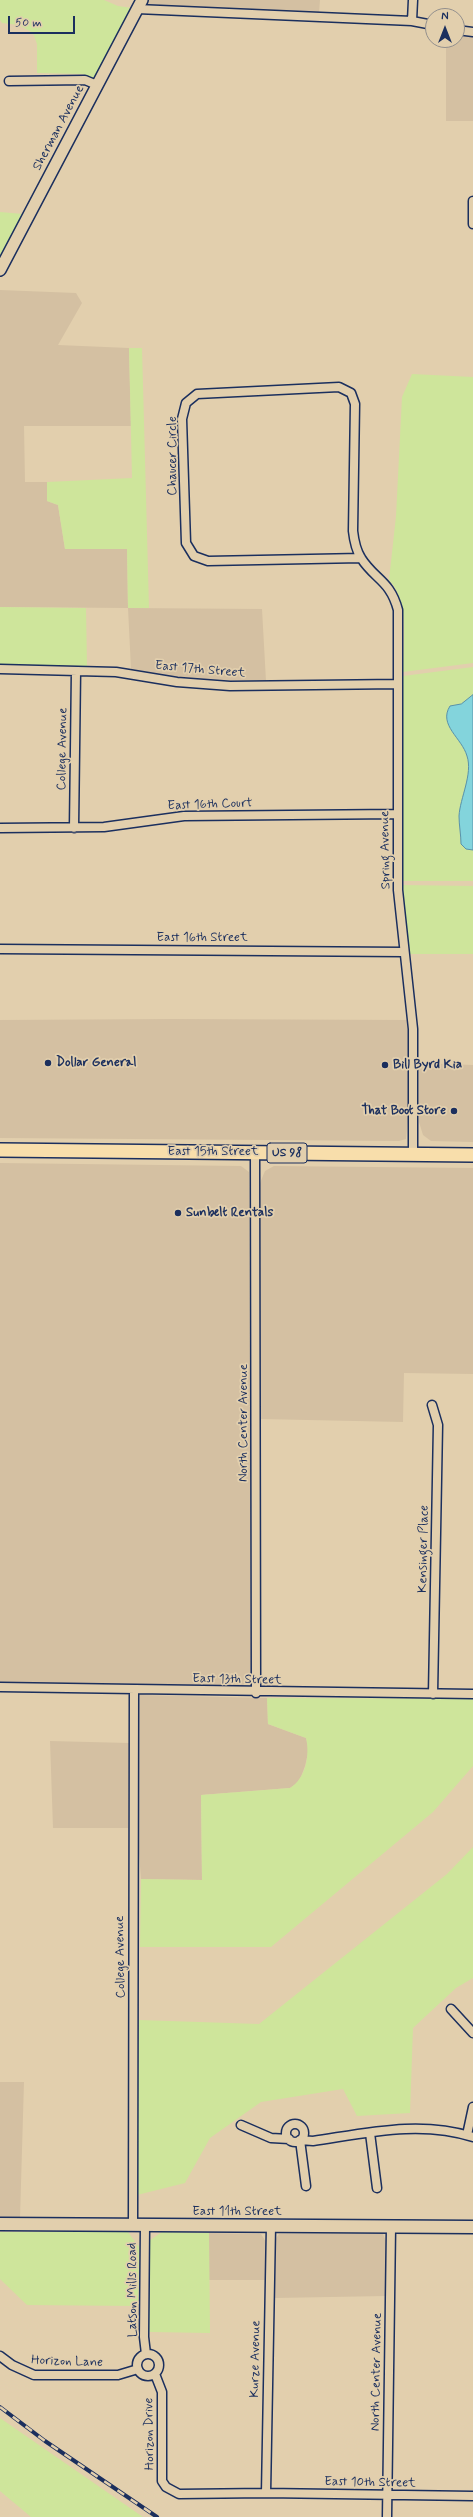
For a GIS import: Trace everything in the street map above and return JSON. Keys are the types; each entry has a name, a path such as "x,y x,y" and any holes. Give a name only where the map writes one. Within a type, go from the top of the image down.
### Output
{"main road":[{"name":"East 15th Street","path":"0,1150 473,1155"},
{"name":"East 11th Street","path":"0,2224 473,2227"}],"street":[{"path":"412,0 412,21"},
{"path":"140,4 412,21 425,23"},
{"name":"Sherman Avenue","path":"0,270 140,4"},
{"path":"9,80 85,80 97,85"},
{"path":"473,201 473,224"},
{"name":"Chaucer Circle","path":"339,387 351,393 355,404 353,531 361,558 208,561 194,556 186,543 182,418 186,403 197,394 339,387"},
{"name":"Spring Avenue","path":"361,558 390,588 395,598 398,610 398,890 414,1029 413,1154"},
{"name":"East 17th Street","path":"0,669 116,672 177,682 230,686 398,684"},
{"name":"College Avenue","path":"74,828 76,670"},
{"name":"East 16th Court","path":"0,828 104,827 184,816 397,814"},
{"name":"East 16th Street","path":"0,949 404,952"},
{"name":"North Center Avenue","path":"255,1152 256,1693"},
{"name":"Kensinger Place","path":"432,1405 438,1424 433,1694"},
{"name":"East 13th Street","path":"0,1688 134,1689 256,1693 473,1694"},
{"name":"College Avenue","path":"132,2226 134,1689"},
{"path":"451,2009 473,2033"},
{"path":"241,2125 271,2138 289,2139 294,2141 313,2141 370,2133 433,2128 470,2136 473,2107"},
{"path":"289,2139 286,2130 294,2124 303,2130 303,2135 300,2140 306,2186"},
{"path":"370,2133 377,2188"},
{"name":"Latson Mills Road","path":"145,2226 144,2337 146,2354"},
{"name":"Kurze Avenue","path":"266,2493 271,2226"},
{"name":"North Center Avenue","path":"387,2517 391,2227"},
{"path":"146,2354 152,2355 159,2360 159,2369 155,2374 145,2376 138,2369 140,2358 146,2354"},
{"name":"Horizon Lane","path":"0,2356 12,2365 34,2374 118,2375 138,2369"},
{"name":"Horizon Drive","path":"155,2374 162,2392 162,2481 166,2487 179,2494 266,2493"},
{"name":"East 10th Street","path":"266,2493 473,2496"}],"shaded area":[{"path":"148,0 320,0 319,13 144,7"},
{"path":"465,33 473,34 473,121 446,121 446,48 465,48"},
{"path":"0,290 76,293 82,303 58,345 129,348 131,426 24,426 25,482 47,482 47,501 58,505 65,549 127,549 128,608 0,607"},
{"path":"128,608 262,609 266,681 230,681 177,677 131,669"},
{"path":"0,1020 408,1020 411,1089 406,1139 399,1141 0,1138"},
{"path":"419,1063 473,1065 473,1142 431,1141 423,1135 419,1122"},
{"path":"0,1163 241,1166 249,1172 251,1675 250,1680 242,1686 0,1682"},
{"path":"274,1166 473,1168 473,1374 404,1373 403,1422 260,1419 260,1183 265,1171"},
{"path":"139,1695 267,1698 268,1724 306,1738 309,1749 305,1766 299,1782 290,1788 201,1795 202,1880 141,1879 137,1828"},
{"path":"50,1741 129,1743 128,1828 53,1828"},
{"path":"0,2082 24,2082 20,2218 0,2218"},
{"path":"209,2233 261,2234 266,2242 266,2280 209,2280"},
{"path":"279,2234 383,2234 386,2241 386,2296 275,2298 275,2240"}],"green space":[{"path":"0,0 104,0 118,6 132,8 94,79 83,74 37,73 37,44 33,33 19,25 2,23 0,20"},
{"path":"0,212 23,214 0,259"},
{"path":"129,348 142,348 149,608 128,608 127,549 65,549 58,505 47,501 47,482 132,478"},
{"path":"412,374 473,377 473,663 403,672 403,611 396,589 389,580 396,516 402,397"},
{"path":"0,607 86,608 87,666 0,664"},
{"path":"473,667 473,881 401,881 403,676"},
{"path":"402,885 473,886 473,954 409,954"},
{"path":"267,1698 473,1699 473,1766 433,1812 271,1947 140,1947 141,1879 202,1880 201,1795 290,1788 300,1778 306,1766 306,1738 268,1724"},
{"path":"473,1847 473,1978 456,1988 413,2028 410,2113 357,2116 343,2089 261,2102 210,2138 185,2183 137,2195 139,2020 259,2024 447,1874"},
{"path":"0,2232 128,2232 139,2247 138,2306 27,2305 0,2279"},
{"path":"162,2232 209,2233 210,2333 149,2332 149,2241"},
{"path":"0,2418 143,2517 31,2517 0,2491"}],"water":[{"path":"473,695 473,850 466,849 461,844 459,819 467,778 467,756 461,743 449,725 447,713 450,706 461,704"}],"railway":[{"path":"0,2407 45,2441 157,2517"}],"place":[{"name":"Dollar General","path":"48,1063"},
{"name":"Bill Byrd Kia","path":"385,1065"},
{"name":"That Boot Store","path":"454,1111"},
{"name":"Sunbelt Rentals","path":"178,1213"}]}
